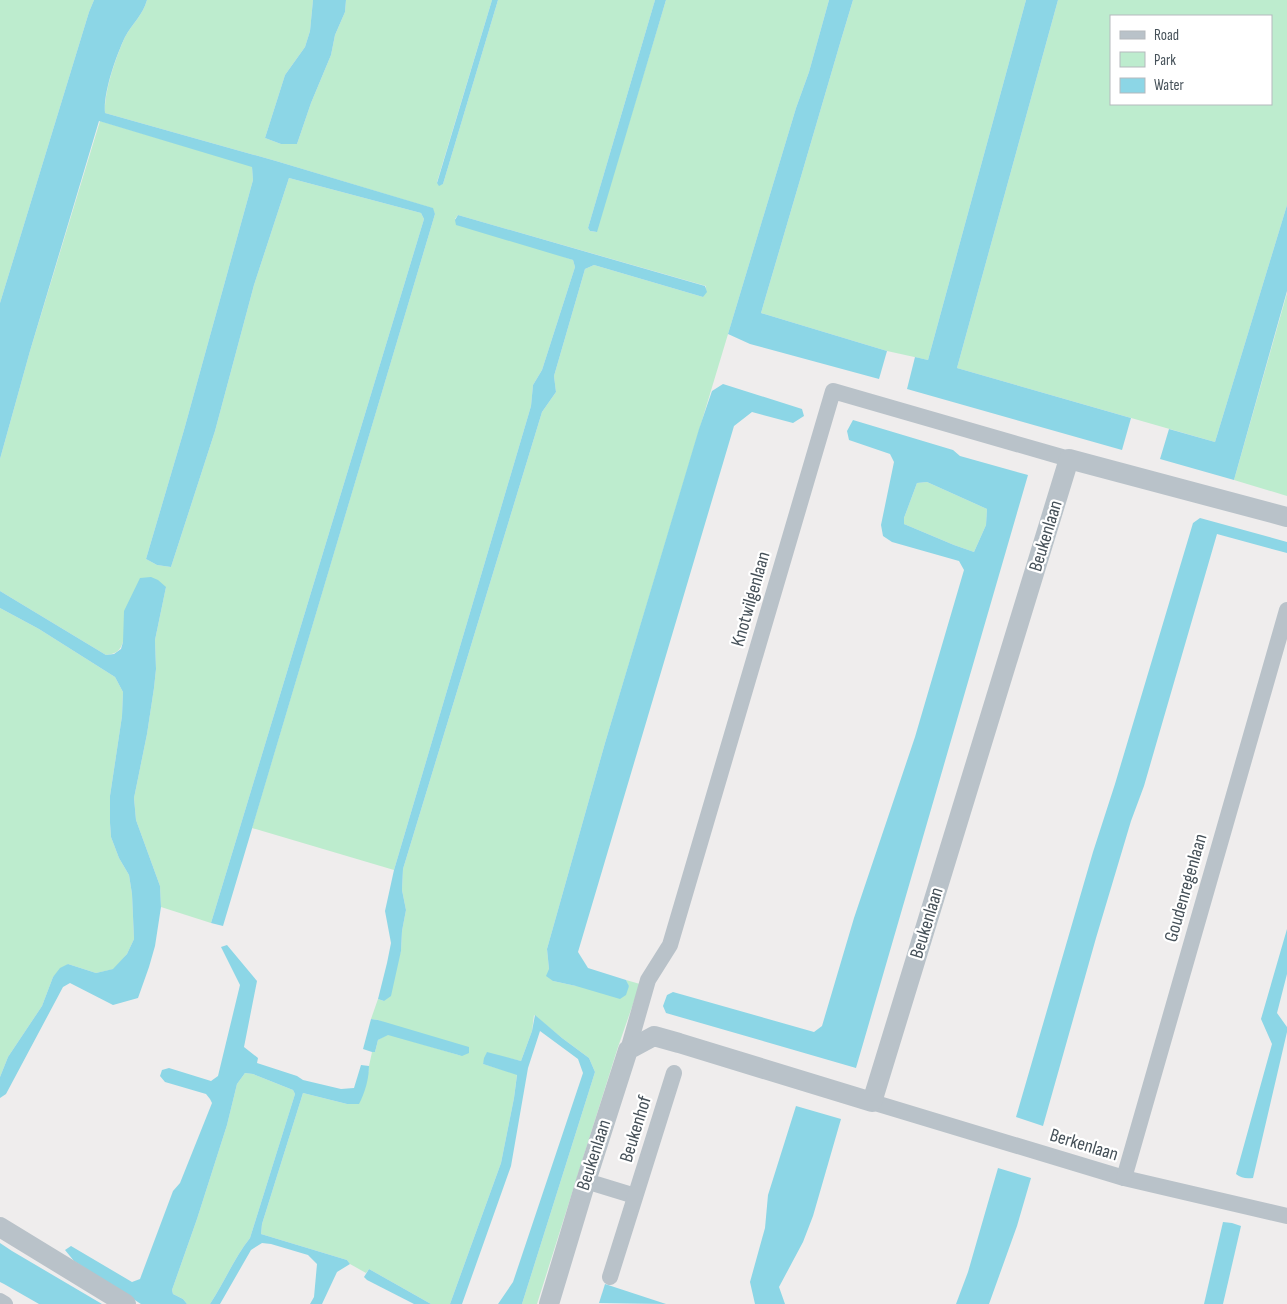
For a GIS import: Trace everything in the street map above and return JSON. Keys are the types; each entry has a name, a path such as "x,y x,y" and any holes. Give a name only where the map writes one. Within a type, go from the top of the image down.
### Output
{"street":[{"name":"Knotwilgenlaan","path":"628,1050 648,980 670,945 833,391 1069,459"},
{"path":"1069,459 1287,517"},
{"name":"Beukenlaan","path":"872,1102 1069,459"},
{"name":"Goudenregenlaan","path":"1124,1178 1287,610"},
{"path":"628,1050 654,1036 679,1042 872,1102"},
{"name":"Beukenlaan","path":"549,1304 628,1050"},
{"name":"Beukenhof","path":"610,1277 674,1073"},
{"name":"Berkenlaan","path":"872,1102 1124,1178 1287,1216"},
{"path":"586,1181 635,1196"},
{"path":"0,1227 126,1304"},
{"path":"0,1301 5,1304"}],"green space":[{"path":"0,0 94,0 0,303"},
{"path":"147,0 313,0 310,31 305,47 285,75 265,138 281,144 297,144 311,103 331,55 335,35 345,12 346,0 492,0 437,182 439,185 443,184 498,0 655,0 588,228 590,231 596,232 666,0 829,0 809,72 796,108 605,743 547,949 549,969 553,981 576,986 629,987 626,980 640,984 618,1047 537,1304 522,1304 595,1072 589,1058 534,1015 532,1031 521,1061 487,1053 483,1064 517,1074 514,1098 501,1163 450,1304 431,1304 369,1269 366,1273 350,1264 347,1260 261,1234 262,1224 303,1093 347,1104 369,1071 372,1052 375,1052 378,1040 388,1034 462,1056 378,1020 371,1019 378,999 384,1001 401,951 406,910 402,890 403,869 542,412 556,392 554,376 585,269 594,265 703,297 706,286 458,215 455,219 573,260 575,267 542,370 533,385 531,406 394,870 252,828 435,214 432,208 276,161 105,113 111,74 118,54 125,37 143,10"},
{"path":"853,0 1026,0 928,360 887,351 761,313"},
{"path":"1058,0 1287,0 1287,205 1215,442 957,368"},
{"path":"100,121 252,166 253,180 184,430 146,559 157,565 171,567 215,431 254,285 289,178 421,213 424,219 211,923 161,907 160,886 136,820 134,798 154,688 156,669 155,640 166,587 123,642 119,650 106,655 0,591 0,459 30,351"},
{"path":"1287,293 1287,496 1234,480"},
{"path":"927,482 987,509 986,525 974,552 904,524 904,518 917,483"},
{"path":"0,608 39,629 115,677 123,692 122,716 110,796 110,823 111,837 119,858 129,875 132,894 134,939 127,954 114,969 96,973 68,964 53,977 42,1006 8,1057 0,1077"},
{"path":"245,1073 253,1074 293,1090 295,1094 250,1238 210,1304 187,1304 183,1299 173,1294 172,1290 227,1125 237,1084"}],"water":[{"path":"94,0 147,0 143,10 125,37 118,54 108,85 105,113 433,208 435,214 223,926 211,923 424,219 421,213 289,178 254,285 215,431 171,567 157,565 146,559 184,430 253,180 252,167 99,121 30,351 0,459 0,303"},
{"path":"313,0 346,0 345,12 335,35 331,55 311,103 297,144 281,144 265,138 285,75 305,47 310,31"},
{"path":"492,0 498,0 443,184 439,186 437,183"},
{"path":"655,0 666,0 597,232 590,231 588,228"},
{"path":"829,0 853,0 761,313 887,351 879,379 750,344 728,334 796,108 809,72"},
{"path":"1026,0 1058,0 957,368 1131,418 1122,450 907,389 915,357 928,360"},
{"path":"1287,205 1287,291 1234,480 1160,459 1169,429 1215,442"},
{"path":"458,215 705,286 707,292 703,297 594,265 585,269 554,376 556,392 542,412 403,869 402,890 406,910 401,951 391,996 384,1001 378,999 391,943 385,911 394,870 531,406 533,385 542,370 575,267 573,260 456,225 455,220"},
{"path":"723,384 802,409 804,416 793,423 752,412 734,426 578,952 588,968 626,980 629,986 626,995 620,999 553,981 546,976 549,969 547,949 605,743 699,429 712,391"},
{"path":"853,420 953,450 960,456 1028,475 856,1068 666,1013 663,1006 667,995 673,992 814,1032 822,1026 854,918 915,737 964,570 959,561 892,542 883,536 881,525 894,462 890,454 849,440 847,431","holes":["927,482 987,509 986,525 974,552 904,524 904,518 917,483"]},
{"path":"1200,518 1287,542 1287,553 1217,534 1144,786 1131,821 1096,938 1043,1126 1016,1117 1093,852 1193,523"},
{"path":"151,577 166,587 155,640 156,669 154,688 134,798 136,820 160,886 161,907 155,946 149,967 138,998 113,1005 70,983 63,987 6,1094 0,1098 0,1077 8,1057 42,1006 53,977 60,968 68,964 96,973 113,969 127,954 134,939 132,894 129,875 119,858 111,837 110,823 110,796 122,716 123,692 115,677 39,629 0,608 0,591 106,655 114,654 121,649 124,611 140,578"},
{"path":"1287,929 1287,974 1277,1013 1287,1027 1287,1032 1253,1178 1244,1178 1236,1174 1272,1044 1261,1019"},
{"path":"227,945 257,981 244,1047 258,1058 257,1063 297,1076 303,1080 341,1089 354,1088 361,1065 369,1066 366,1085 359,1104 347,1104 303,1093 262,1224 261,1234 347,1260 350,1264 337,1272 322,1304 310,1304 314,1297 317,1264 308,1255 262,1243 251,1250 220,1304 210,1304 250,1238 295,1094 293,1090 253,1074 245,1073 237,1084 227,1125 172,1290 173,1294 183,1299 187,1304 141,1304 74,1261 65,1250 71,1246 132,1282 140,1279 173,1191 180,1183 212,1103 206,1094 165,1082 160,1076 162,1070 169,1068 211,1081 218,1076 240,985 221,947"},
{"path":"535,1015 589,1058 595,1072 522,1304 498,1304 513,1282 583,1073 578,1059 540,1031 528,1068 511,1166 462,1304 450,1304 501,1163 514,1098 517,1075 483,1064 484,1058 487,1052 521,1061 532,1031"},
{"path":"371,1019 469,1047 469,1053 462,1056 388,1035 378,1040 375,1052 363,1049"},
{"path":"796,1106 841,1119 813,1216 803,1242 779,1287 785,1304 755,1304 750,1282 765,1228 768,1195"},
{"path":"998,1168 1031,1178 1017,1226 989,1304 956,1304 968,1272"},
{"path":"1223,1222 1241,1226 1223,1304 1204,1304"},
{"path":"0,1243 102,1304 39,1304 0,1282"},
{"path":"369,1269 431,1304 414,1304 367,1280 364,1277"},
{"path":"605,1284 666,1304 599,1303"}]}
